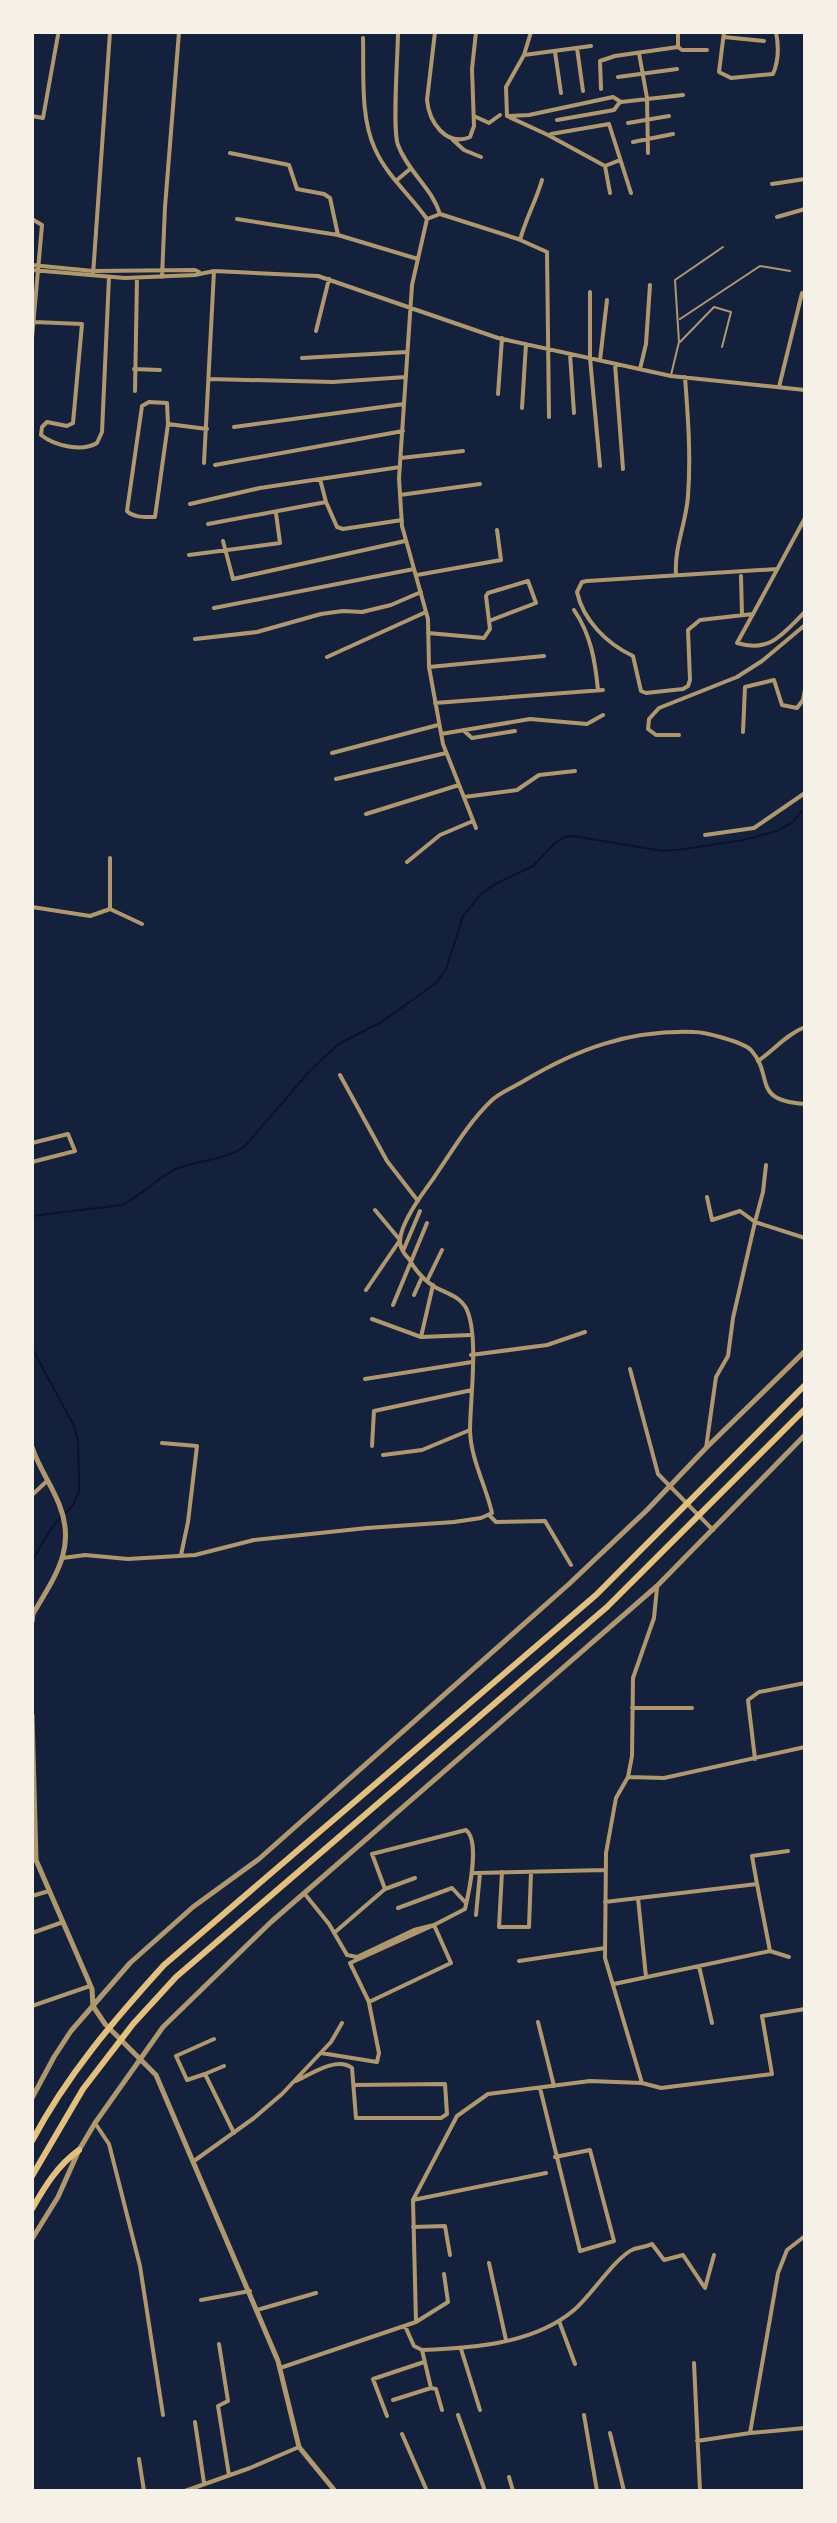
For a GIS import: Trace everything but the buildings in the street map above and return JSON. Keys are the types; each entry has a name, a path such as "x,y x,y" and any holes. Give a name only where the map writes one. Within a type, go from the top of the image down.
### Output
{"highway":[{"path":"32,2141 69,2079 120,2013 164,1965 596,1595 805,1385"},
{"path":"32,2176 83,2089 133,2024 176,1977 607,1607 805,1409"},
{"path":"32,2209 67,2158 79,2150"}],"street":[{"path":"93,273 110,32"},
{"path":"162,274 179,32"},
{"path":"398,32 396,142 410,169 435,199 440,214"},
{"path":"435,32 427,100 431,119 464,150 481,157"},
{"path":"452,139 470,137 474,126 472,69 476,32"},
{"path":"507,116 506,87 524,55 531,32"},
{"path":"678,32 678,47"},
{"path":"764,41 724,35 719,72 731,78 773,74 777,65 776,32"},
{"path":"32,116 43,118 58,35"},
{"path":"363,38 365,95 374,148 427,219"},
{"path":"524,55 591,46"},
{"path":"601,89 600,61 678,47 682,50 707,50"},
{"path":"577,48 583,91"},
{"path":"555,52 561,93"},
{"path":"639,53 647,98 648,153"},
{"path":"618,77 677,69"},
{"path":"507,116 529,115 613,97 620,102 683,95"},
{"path":"557,120 614,110 620,102"},
{"path":"474,116 489,123 500,115"},
{"path":"507,116 605,166"},
{"path":"628,123 669,116"},
{"path":"548,135 609,124 631,193"},
{"path":"633,142 673,134"},
{"path":"230,153 289,165 297,189 330,198 338,235"},
{"path":"605,166 620,160"},
{"path":"605,166 610,193"},
{"path":"396,181 410,169"},
{"path":"772,184 805,179"},
{"path":"520,240 542,180"},
{"path":"777,217 805,209"},
{"path":"427,219 440,214 547,252 549,417"},
{"path":"32,219 42,225 32,338"},
{"path":"237,219 338,235 418,259"},
{"path":"427,219 412,285 400,466 402,520 426,612 429,667 441,734 476,828"},
{"path":"32,267 93,273 195,275 214,271 318,276 526,344 671,376 805,390"},
{"path":"204,463 214,271"},
{"path":"93,273 137,278 162,274"},
{"path":"34,322 82,324 73,423 67,426 47,422 42,427 41,435 61,445 88,448 97,443 102,432 109,277"},
{"path":"135,391 137,278"},
{"path":"316,331 329,279"},
{"path":"640,369 646,344 650,285"},
{"path":"590,292 590,358 600,466"},
{"path":"779,387 802,293"},
{"path":"600,360 607,300"},
{"path":"498,394 502,338"},
{"path":"522,408 526,344"},
{"path":"302,358 408,352"},
{"path":"570,354 574,413"},
{"path":"615,364 623,469"},
{"path":"134,369 160,370"},
{"path":"209,379 333,382 406,377"},
{"path":"676,575 676,548 688,496 690,432 685,377"},
{"path":"149,402 167,403 168,424 155,517 131,515 127,511 142,406 149,402"},
{"path":"234,427 404,404"},
{"path":"168,424 207,429"},
{"path":"215,465 403,431"},
{"path":"401,458 463,451"},
{"path":"190,504 260,488 400,466"},
{"path":"320,479 337,527 343,529 402,520"},
{"path":"400,495 480,484"},
{"path":"208,524 326,502"},
{"path":"189,555 280,543 275,512"},
{"path":"805,518 737,643 750,647 767,645 805,612"},
{"path":"417,575 501,560 497,530"},
{"path":"223,541 233,579 405,541"},
{"path":"214,608 414,569"},
{"path":"753,614 700,620 688,630 688,686 646,693 641,691 636,660 604,636 584,614 577,592 582,582 587,581 777,569"},
{"path":"741,576 742,615"},
{"path":"428,633 484,638 488,635 488,593 528,581 536,603 489,621"},
{"path":"195,639 257,632 321,614 362,612 391,605 421,592"},
{"path":"435,703 600,690 587,629 574,610"},
{"path":"327,657 426,612"},
{"path":"679,735 656,735 648,729 649,719 659,708 737,677 762,661 805,625"},
{"path":"429,667 544,656"},
{"path":"743,732 745,687 774,680 782,705 797,708 805,690"},
{"path":"441,734 530,719 587,724 603,715"},
{"path":"332,753 439,725"},
{"path":"463,730 472,738 515,731"},
{"path":"336,779 446,753"},
{"path":"464,797 517,790 539,775 575,771"},
{"path":"366,814 459,785"},
{"path":"705,835 754,828 805,793"},
{"path":"407,862 440,835 473,821"},
{"path":"110,858 110,909"},
{"path":"32,907 90,916 110,909 142,924"},
{"path":"758,1061 779,1046 791,1032 805,1027"},
{"path":"366,1290 400,1240 418,1201 492,1099 552,1064 601,1043 659,1031 698,1032 740,1043 758,1061 767,1089 783,1102 805,1104"},
{"path":"340,1075 387,1161 418,1201"},
{"path":"32,1143 68,1134 75,1151 32,1162"},
{"path":"706,1448 716,1377 728,1356 733,1318 766,1165"},
{"path":"707,1197 712,1220 740,1211 755,1222 805,1238"},
{"path":"375,1210 400,1240 403,1251 422,1277 463,1303 471,1335 470,1430 477,1467 492,1513 489,1515"},
{"path":"403,1251 420,1211"},
{"path":"393,1305 427,1223"},
{"path":"427,1281 442,1250"},
{"path":"414,1295 422,1277"},
{"path":"421,1337 433,1285"},
{"path":"372,1319 421,1337 471,1335"},
{"path":"471,1355 547,1345 585,1332"},
{"path":"32,2098 62,2044 130,1963 193,1907 259,1859 569,1584 805,1351"},
{"path":"365,1379 472,1362"},
{"path":"630,1369 658,1474 713,1530"},
{"path":"372,1446 374,1411 472,1390"},
{"path":"383,1455 422,1450 470,1430"},
{"path":"32,2239 58,2197 95,2123 163,2027 241,1949 657,1586 805,1435"},
{"path":"162,1443 197,1446 181,1555"},
{"path":"32,1447 39,1470 58,1502 66,1524 63,1558 33,1614 32,1622"},
{"path":"32,1495 47,1481"},
{"path":"63,1558 85,1555 128,1559 195,1555 254,1540 454,1522 489,1515"},
{"path":"489,1515 496,1522 545,1521 571,1565"},
{"path":"642,2083 605,1958 605,1902 616,1798 628,1777 632,1756 633,1678 654,1618 657,1586"},
{"path":"755,1759 748,1700 759,1692 805,1683"},
{"path":"632,1708 692,1708"},
{"path":"32,1715 36,1860 90,1986 93,2006 105,2024 156,2075 280,2368 299,2447 335,2491"},
{"path":"628,1777 664,1778 805,1747"},
{"path":"321,2053 377,2062 379,2053 369,2002 350,1963 460,1913 466,1903 473,1837 466,1830 375,1851 372,1858 385,1889"},
{"path":"770,1951 752,1856 788,1851"},
{"path":"476,1915 477,1873 606,1870"},
{"path":"502,1872 499,1927 529,1927 531,1872"},
{"path":"334,1933 385,1889 415,1878"},
{"path":"605,1902 757,1884"},
{"path":"398,1908 452,1888 466,1903"},
{"path":"32,1896 49,1891"},
{"path":"304,1893 347,1955 357,1957 414,1930 434,1925"},
{"path":"638,1898 646,1977"},
{"path":"32,1933 63,1922"},
{"path":"369,2002 451,1963 434,1925"},
{"path":"519,1961 605,1948"},
{"path":"614,1984 770,1951 789,1957"},
{"path":"699,1966 712,2023"},
{"path":"32,2006 90,1986"},
{"path":"416,2322 413,2200 457,2116 488,2094 590,2081 642,2083 661,2088 772,2074 762,2016 805,2009"},
{"path":"538,2022 554,2086"},
{"path":"194,2161 234,2133 296,2081 339,2031 342,2023"},
{"path":"214,2039 176,2056 187,2081 224,2066"},
{"path":"296,2081 334,2064 345,2063 352,2068 354,2115 359,2119 441,2118 447,2114 445,2084 354,2085"},
{"path":"205,2074 234,2133"},
{"path":"540,2088 555,2157 580,2251 614,2241 590,2150 555,2157"},
{"path":"95,2123 109,2144 140,2266 163,2415"},
{"path":"413,2200 546,2173"},
{"path":"413,2227 445,2226 450,2255"},
{"path":"750,2433 778,2273 787,2250 805,2236"},
{"path":"405,2326 414,2346 422,2350 461,2349 506,2340 559,2321 589,2296 600,2280 633,2249 652,2244 664,2260 683,2255 705,2288 714,2255"},
{"path":"489,2263 506,2340"},
{"path":"280,2368 416,2322 448,2302 444,2274"},
{"path":"201,2300 250,2291"},
{"path":"257,2310 316,2293"},
{"path":"559,2321 575,2364"},
{"path":"219,2344 228,2401 218,2406 229,2475"},
{"path":"461,2349 480,2410"},
{"path":"422,2350 431,2388"},
{"path":"387,2416 373,2379 424,2362"},
{"path":"694,2363 700,2491"},
{"path":"393,2400 436,2389 442,2410"},
{"path":"458,2415 485,2491"},
{"path":"584,2415 597,2491"},
{"path":"195,2422 204,2483"},
{"path":"697,2441 805,2428"},
{"path":"610,2433 624,2491"},
{"path":"402,2434 427,2491"},
{"path":"185,2491 299,2447"},
{"path":"139,2459 144,2491"},
{"path":"509,2477 513,2491"}],"lane":[{"path":"671,376 679,342 675,280 723,247"},
{"path":"679,320 760,266 790,271"},
{"path":"679,342 714,307 731,312 722,347"}],"waterway":[{"path":"32,1216 122,1205 176,1169 228,1155 244,1147 308,1073 337,1045 383,1021 436,983 446,969 463,916 481,894 533,866 564,837 663,851 685,849 777,831 793,822 805,807"},
{"path":"32,1348 74,1426 78,1441 79,1476 79,1491 73,1505 52,1527 32,1561"}]}
